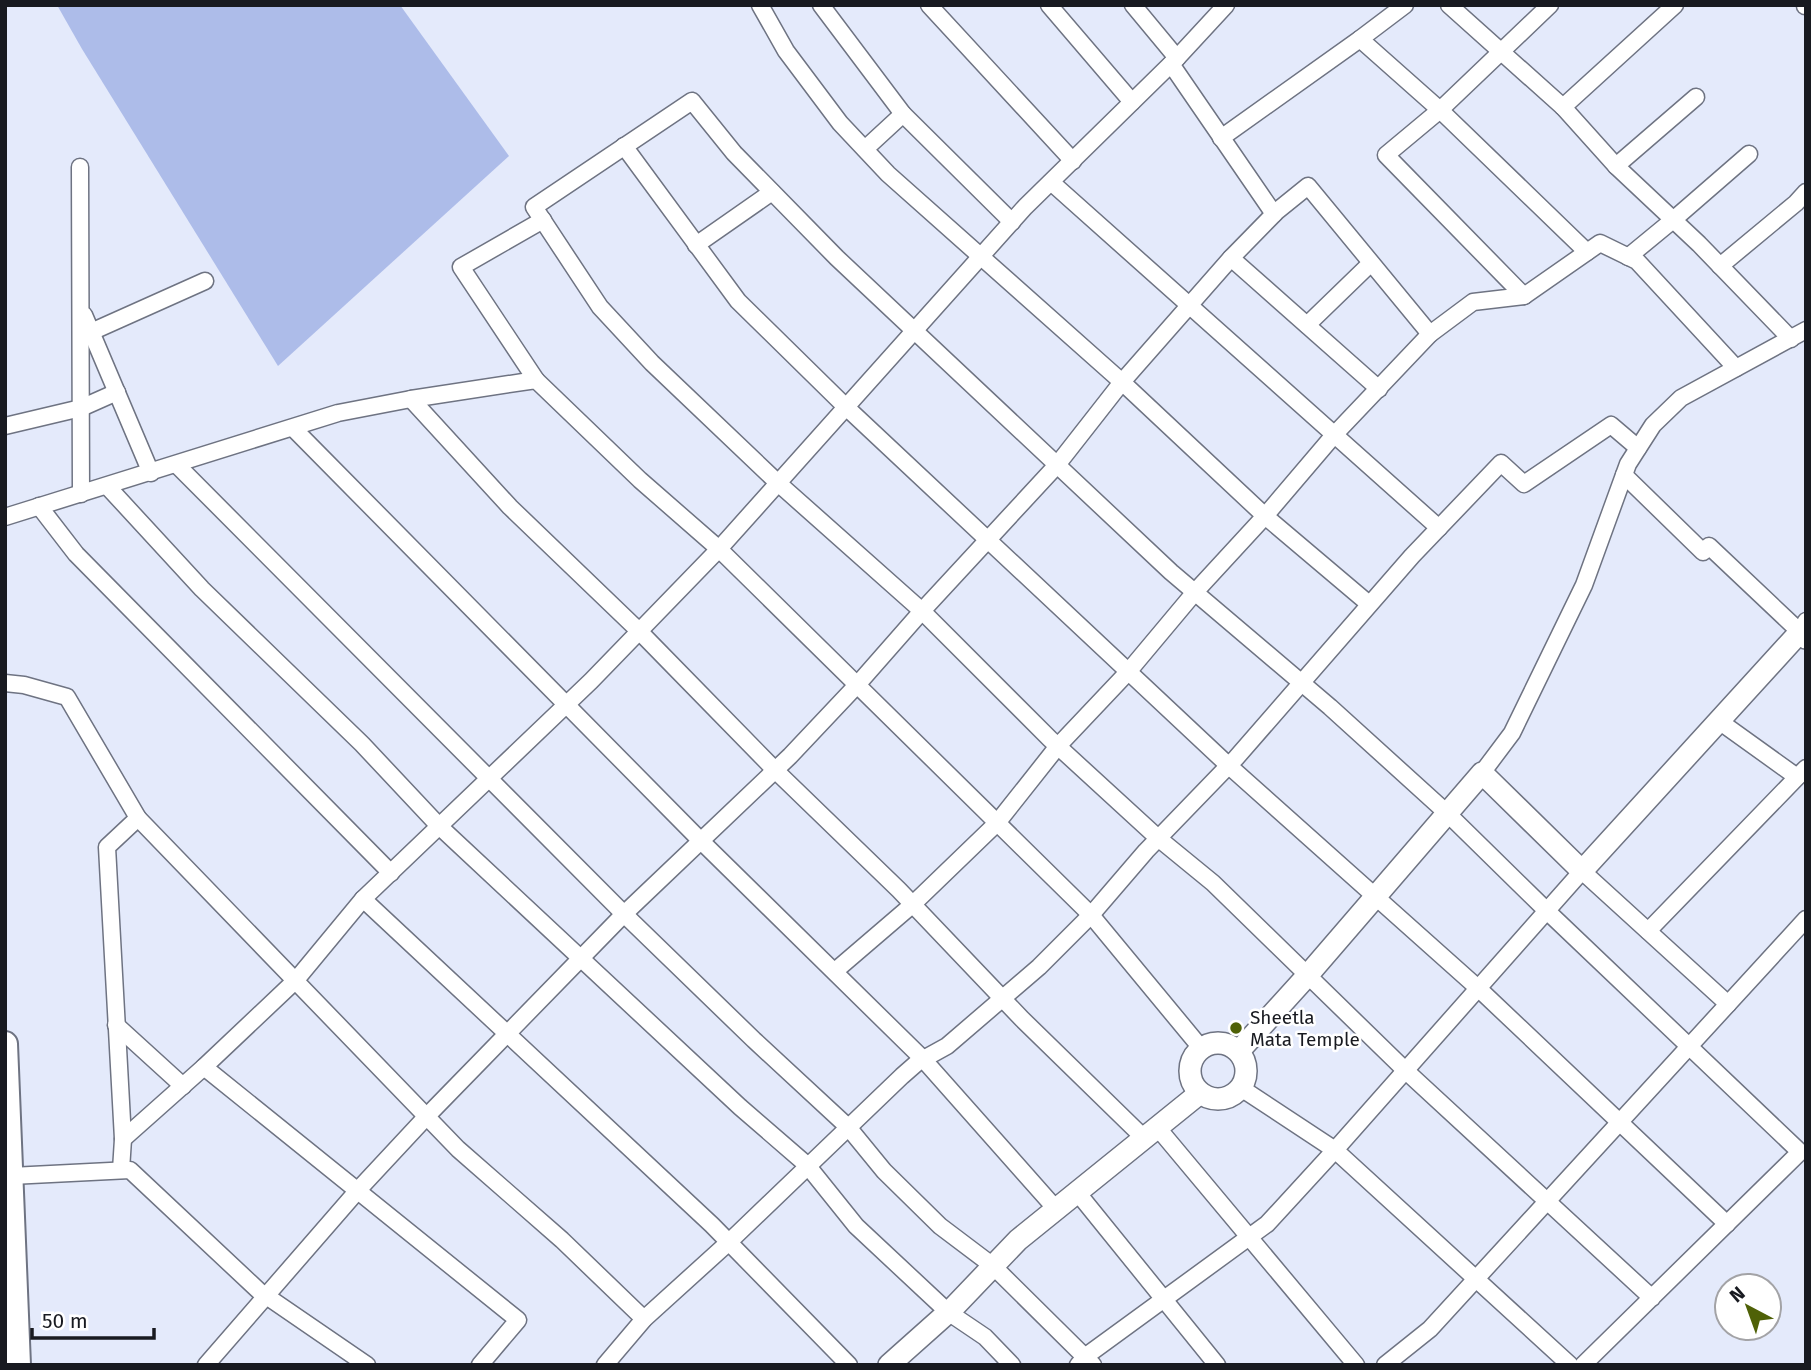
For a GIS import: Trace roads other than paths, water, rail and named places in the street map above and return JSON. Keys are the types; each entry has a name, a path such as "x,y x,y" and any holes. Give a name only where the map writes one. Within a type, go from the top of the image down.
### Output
{"main road":[{"path":"5,1044 18,1365"}],"street":[{"path":"760,5 786,51 840,123 888,174 1122,382 1265,516 1369,604"},
{"path":"821,5 903,114 1012,222"},
{"path":"929,5 1073,161"},
{"path":"1049,5 1132,102"},
{"path":"1133,5 1174,61 1221,138 1274,214"},
{"path":"123,1139 296,980 363,899 639,632 719,549 1012,222 1174,61 1226,5"},
{"path":"1221,138 1405,5"},
{"path":"1449,5 1563,107 1616,166 1791,339"},
{"path":"1524,296 1387,155 1440,110 1550,5"},
{"path":"1563,107 1675,5"},
{"path":"1360,39 1440,110 1587,252"},
{"path":"1616,166 1696,97"},
{"path":"1583,1365 1652,1298 1803,1150 1689,1046 1448,814 1195,592 837,258 734,153 692,100 534,207 600,307 652,363 778,483 922,611 1058,746 1158,838 1213,883 1406,1070 1652,1298"},
{"path":"865,149 903,114"},
{"path":"624,146 738,301 846,407 1228,765 1479,989 1727,1224"},
{"path":"1628,257 1749,154"},
{"path":"80,167 81,494"},
{"path":"1051,182 1439,528"},
{"path":"206,1365 359,1189 427,1116 624,914 775,770 857,685 987,538 1057,465 1122,382 1231,258 1274,214 1308,186 1430,334"},
{"path":"696,245 772,192"},
{"path":"1720,266 1806,192"},
{"path":"543,220 461,267 536,380 640,480 719,549 1091,915 1201,1048"},
{"path":"835,971 912,905 997,823 1058,746 1128,672 1334,435 1430,334 1473,302 1524,296 1600,243 1637,261 1736,368"},
{"path":"1231,258 1379,389"},
{"path":"1307,325 1371,263"},
{"path":"91,332 205,281"},
{"path":"80,307 151,473"},
{"path":"1239,1051 1448,814 1512,733 1584,585 1624,475 1653,425 1681,398 1806,330"},
{"path":"5,517 338,413 536,380"},
{"path":"5,426 81,408 117,393"},
{"path":"411,399 510,507 639,632 1003,998 1151,1132 1248,1237 1356,1365"},
{"path":"605,1365 645,1320 902,1076 923,1059 947,1046 1039,967 1091,915 1158,838 1228,765 1369,604 1501,463 1524,484 1611,425 1638,448"},
{"path":"293,428 701,841 923,1059 1056,1209"},
{"path":"177,465 624,914 848,1127 884,1171 940,1226 993,1266 1086,1362 1164,1298 1267,1224 1582,871 1804,630 1709,546 1703,552 1624,475"},
{"path":"108,487 202,589 362,744 439,826 580,960 807,1165 856,1226 948,1312 985,1336 1012,1365"},
{"path":"38,506 76,554 391,873"},
{"path":"5,683 24,685 67,697 138,818 458,1149 562,1240 645,1320"},
{"path":"1648,931 1801,772 1719,721"},
{"path":"1482,773 1582,871 1728,1004"},
{"path":"121,1170 123,1139 107,847 138,818"},
{"path":"363,899 729,1242 849,1365"},
{"path":"1384,1365 1430,1329 1806,919"},
{"path":"116,1025 183,1086"},
{"path":"1219,1042 1227,1043 1239,1051 1246,1070 1241,1088 1234,1094 1215,1099 1200,1093 1191,1080 1190,1066 1194,1055 1201,1048 1219,1042"},
{"path":"204,1067 359,1189 518,1320 480,1365"},
{"path":"1241,1088 1335,1150 1570,1365"},
{"path":"889,1365 948,1312 1018,1240 1200,1093"},
{"path":"11,1176 130,1170 267,1296 368,1365"},
{"path":"1077,1192 1217,1365"}],"place":[{"name":"Sheetla Mata Temple","path":"1236,1028"}]}
